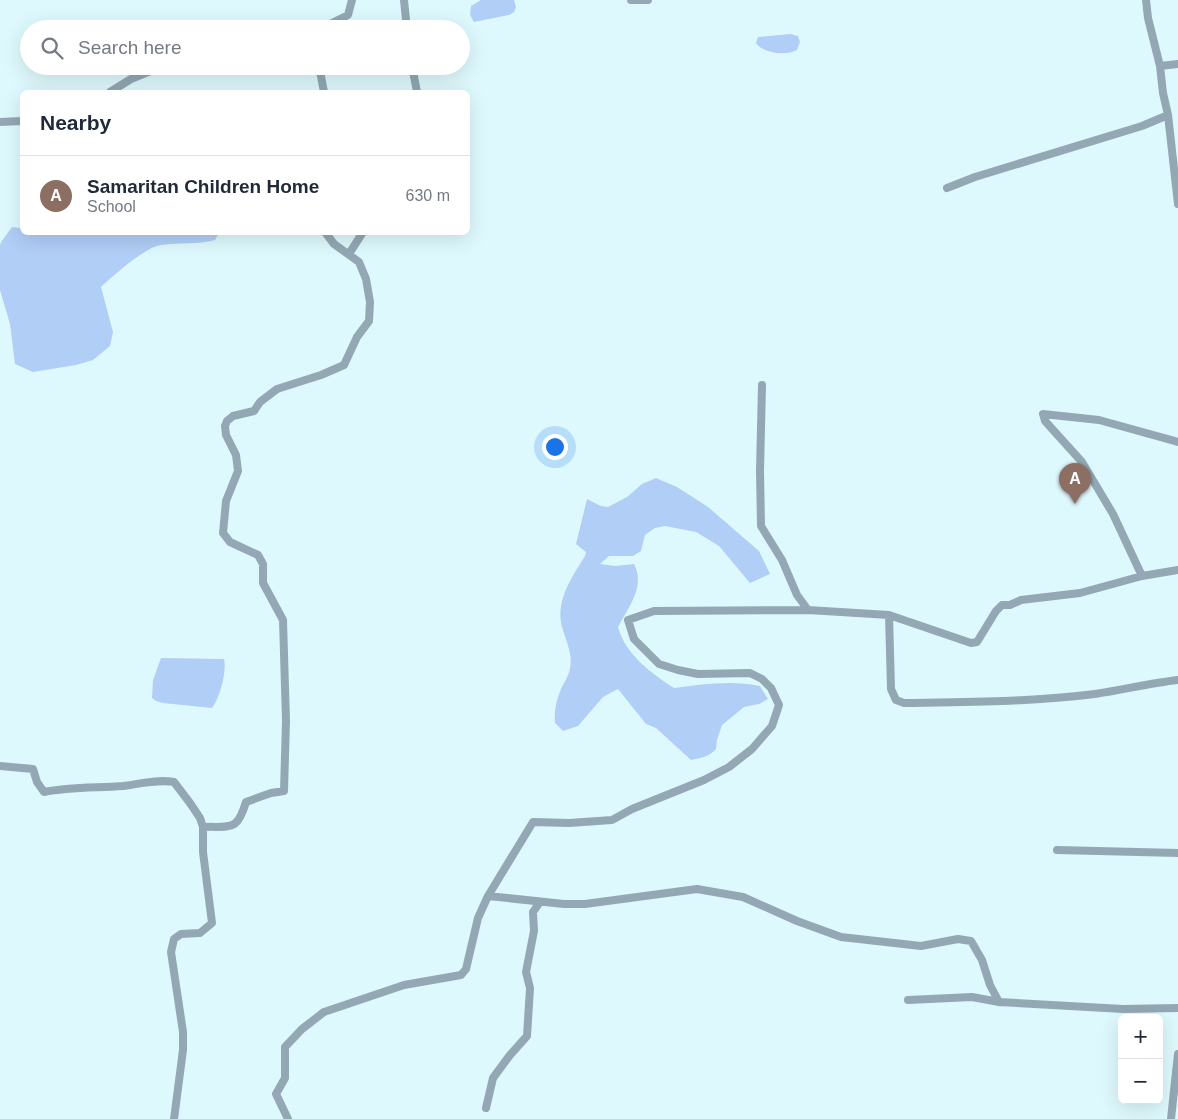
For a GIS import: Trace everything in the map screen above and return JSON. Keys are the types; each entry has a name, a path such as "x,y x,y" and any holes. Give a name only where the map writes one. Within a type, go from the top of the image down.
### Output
{"street":[{"path":"338,20 348,15 353,0"},
{"path":"404,0 406,20"},
{"path":"630,0 648,0"},
{"path":"1146,0 1148,18 1160,66 1163,93 1174,135 1178,204"},
{"path":"1160,66 1178,64"},
{"path":"113,90 141,75"},
{"path":"321,75 324,90"},
{"path":"413,75 416,90"},
{"path":"947,188 975,177 1142,126 1168,116"},
{"path":"0,122 20,121"},
{"path":"203,827 232,826 239,821 246,802 271,793 284,791 286,721 283,620 263,583 263,564 258,555 230,542 223,533 226,501 238,471 236,455 226,435 225,426 227,421 233,416 254,410 260,402 277,389 344,365 357,337 369,321 370,302 366,279 359,262 334,244 326,235"},
{"path":"349,254 361,235"},
{"path":"762,385 761,526 782,560 797,595 808,610"},
{"path":"1142,576 1112,514 1082,462 1044,421 1044,414 1100,420 1178,442"},
{"path":"288,1119 276,1094 285,1078 285,1047 302,1029 324,1012 404,985 461,975 466,969 478,918 488,896 533,822 569,823 612,820 632,809 704,780 729,767 752,749 772,726 779,705 771,688 762,679 750,673 698,674 659,664 634,639 628,620 662,610 808,610 889,615 971,643 977,642 996,611 1002,605 1021,600 1080,593 1142,576 1178,570"},
{"path":"889,615 891,688 896,700 904,703 1018,702 1096,694 1157,682 1178,680"},
{"path":"0,766 33,769 37,782 44,792 60,789 121,786 166,780 174,782 200,818 203,827 203,852 212,923 200,933 181,934 174,939 171,952 183,1032 183,1050 174,1119"},
{"path":"1057,850 1178,852"},
{"path":"488,896 540,902 585,904 697,889 743,897 797,921 841,937 921,946 958,939 971,941 982,960 990,985 999,1002"},
{"path":"486,1108 493,1078 510,1055 528,1036 530,988 526,972 534,931 533,912 540,902"},
{"path":"908,1000 972,997 999,1002 1122,1009 1178,1008"},
{"path":"1171,1119 1178,1054"}],"water":[{"path":"481,0 514,0 516,7 514,12 509,15 474,22 470,15 471,6"},
{"path":"790,34 798,36 800,42 797,50 792,52 770,52 764,50 756,43 758,37"},
{"path":"12,227 20,228 20,235 218,235 215,240 208,242 168,244 154,247 130,263 101,287 113,332 110,346 93,360 76,365 33,372 15,364 10,324 0,290 1,242"},
{"path":"656,478 677,487 708,507 759,551 770,574 750,583 719,546 696,532 665,526 655,528 645,535 641,551 633,556 609,556 600,564 615,566 634,564 638,580 637,589 631,605 618,627 627,646 648,670 674,688 717,683 750,684 760,686 768,699 759,704 744,707 722,725 716,749 711,754 691,760 656,728 646,724 618,689 603,697 578,726 563,731 555,723 557,702 569,674 571,663 569,648 560,617 561,608 566,590 586,552 576,544 587,499 601,506 608,507 627,497 642,484"},
{"path":"161,658 224,659 225,670 222,684 218,698 212,708 163,703 152,698 153,680"}],"place":[{"name":"Samaritan Children Home","path":"1075,504"}]}
